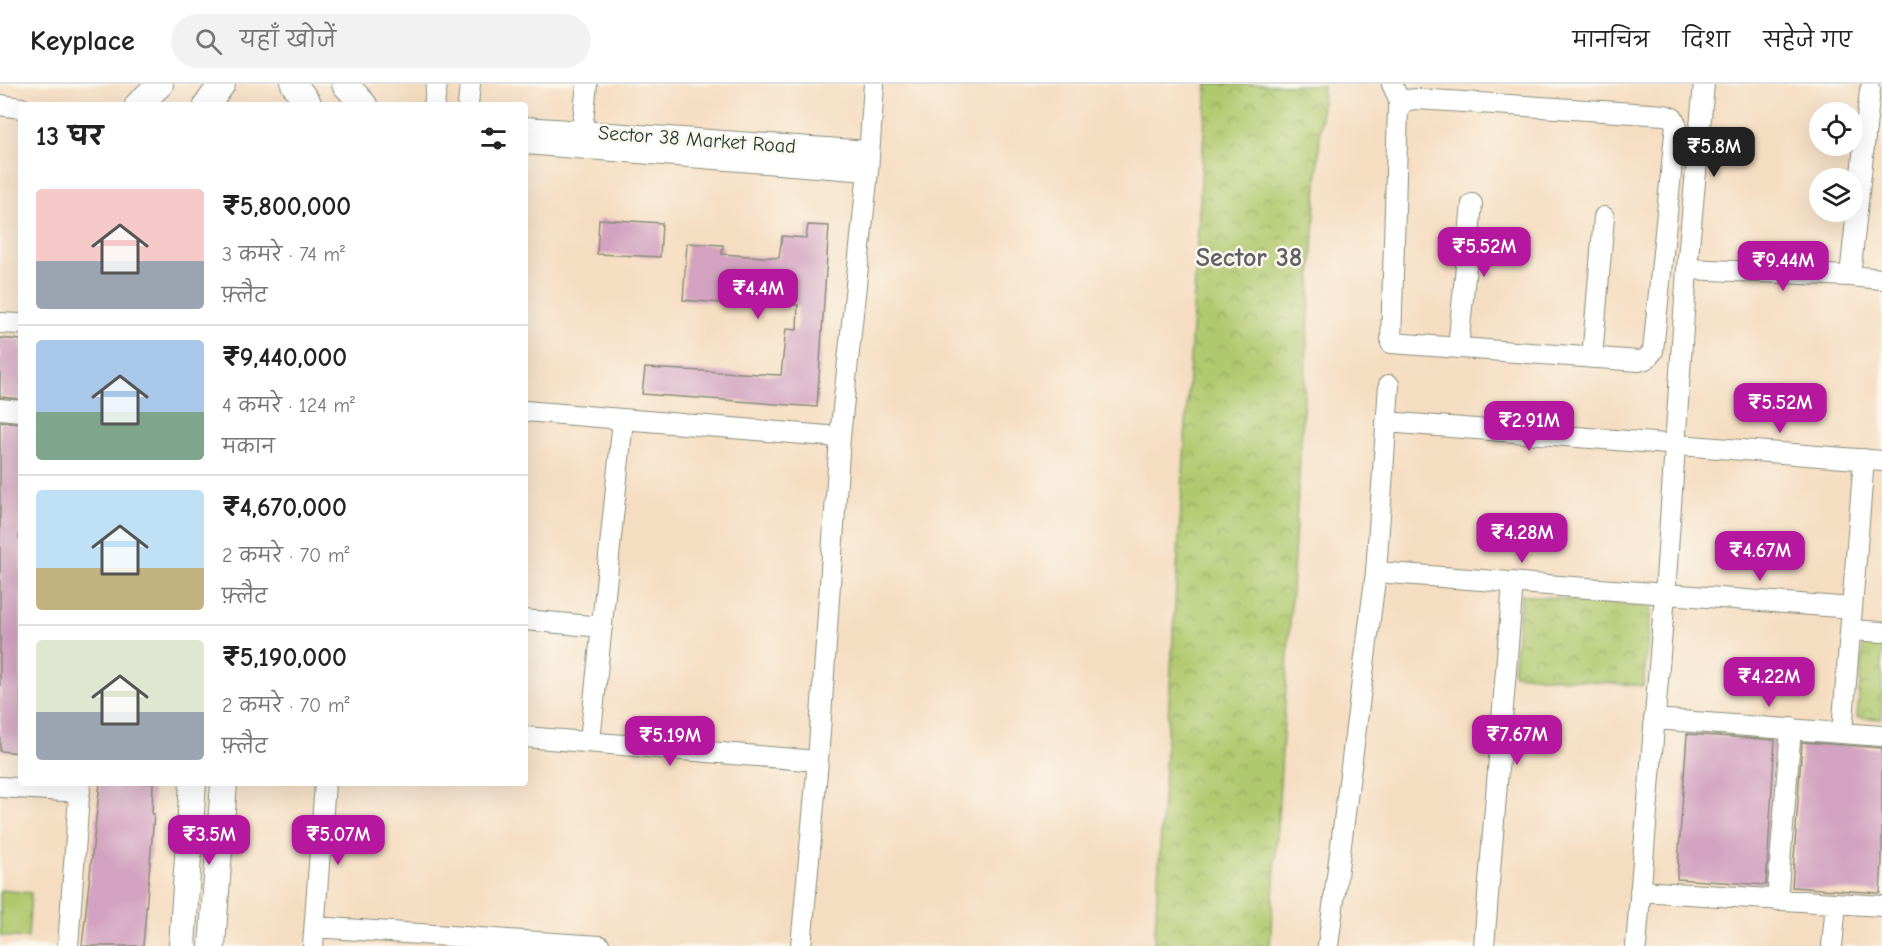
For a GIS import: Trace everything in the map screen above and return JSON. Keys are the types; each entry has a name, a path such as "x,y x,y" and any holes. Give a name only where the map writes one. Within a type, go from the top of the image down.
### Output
{"main road":[{"path":"141,102 160,84"},
{"path":"294,84 307,102"},
{"path":"345,84 361,102"},
{"path":"182,946 194,786"},
{"path":"212,946 224,786"}],"street":[{"path":"435,102 437,84"},
{"path":"468,102 470,84"},
{"path":"582,131 587,84"},
{"path":"801,946 818,761 840,437 868,171 874,84"},
{"path":"1392,84 1401,104"},
{"path":"1635,946 1665,594 1686,269 1704,84"},
{"path":"1850,276 1870,90"},
{"path":"1417,99 1665,115 1673,118 1676,124 1653,351 1646,359 1639,361 1458,348 1391,343 1398,108 1401,104 1407,100 1417,99"},
{"path":"0,105 18,108"},
{"name":"Sector 38 Market Road","path":"528,128 869,151"},
{"name":"Sector 38 Market Road","path":"528,144 868,171"},
{"path":"1458,348 1472,204"},
{"path":"1592,358 1604,217"},
{"path":"1686,269 1882,279"},
{"path":"0,322 18,324"},
{"path":"1328,946 1376,572 1389,385"},
{"path":"0,409 18,411"},
{"path":"528,411 840,437"},
{"path":"590,741 623,420"},
{"path":"1386,422 1873,460 1852,608 1842,732"},
{"path":"1376,572 1852,608"},
{"path":"1484,946 1513,582"},
{"path":"528,620 602,627"},
{"path":"1850,630 1882,632"},
{"path":"1654,719 1882,736"},
{"path":"1777,900 1791,728"},
{"path":"528,736 818,761"},
{"path":"325,786 314,936 600,946"},
{"path":"0,787 80,787 68,946"},
{"path":"1640,891 1882,906"},
{"path":"1832,946 1836,903"}],"green space":[{"path":"1207,84 1323,85 1270,946 1154,946"},
{"path":"1521,595 1651,607 1643,686 1513,674"},
{"path":"1864,638 1882,640 1882,719 1857,717"},
{"path":"0,890 31,893 28,938 0,936"}],"building":[{"path":"599,219 662,223 660,257 597,254"},
{"path":"808,225 829,226 817,407 642,394 645,368 781,375 786,329 797,330 798,305 734,300 734,304 683,300 687,243 723,245 722,254 779,258 782,236 806,238"},
{"path":"0,338 18,340 18,399 0,397"},
{"path":"0,421 18,423 18,753 0,751"},
{"path":"1687,734 1775,740 1766,885 1677,879"},
{"path":"1802,742 1882,748 1880,893 1792,887"},
{"path":"100,786 153,786 152,814 154,814 143,946 82,946"}],"district":[{"name":"Sector 38","path":"1249,257"}]}
